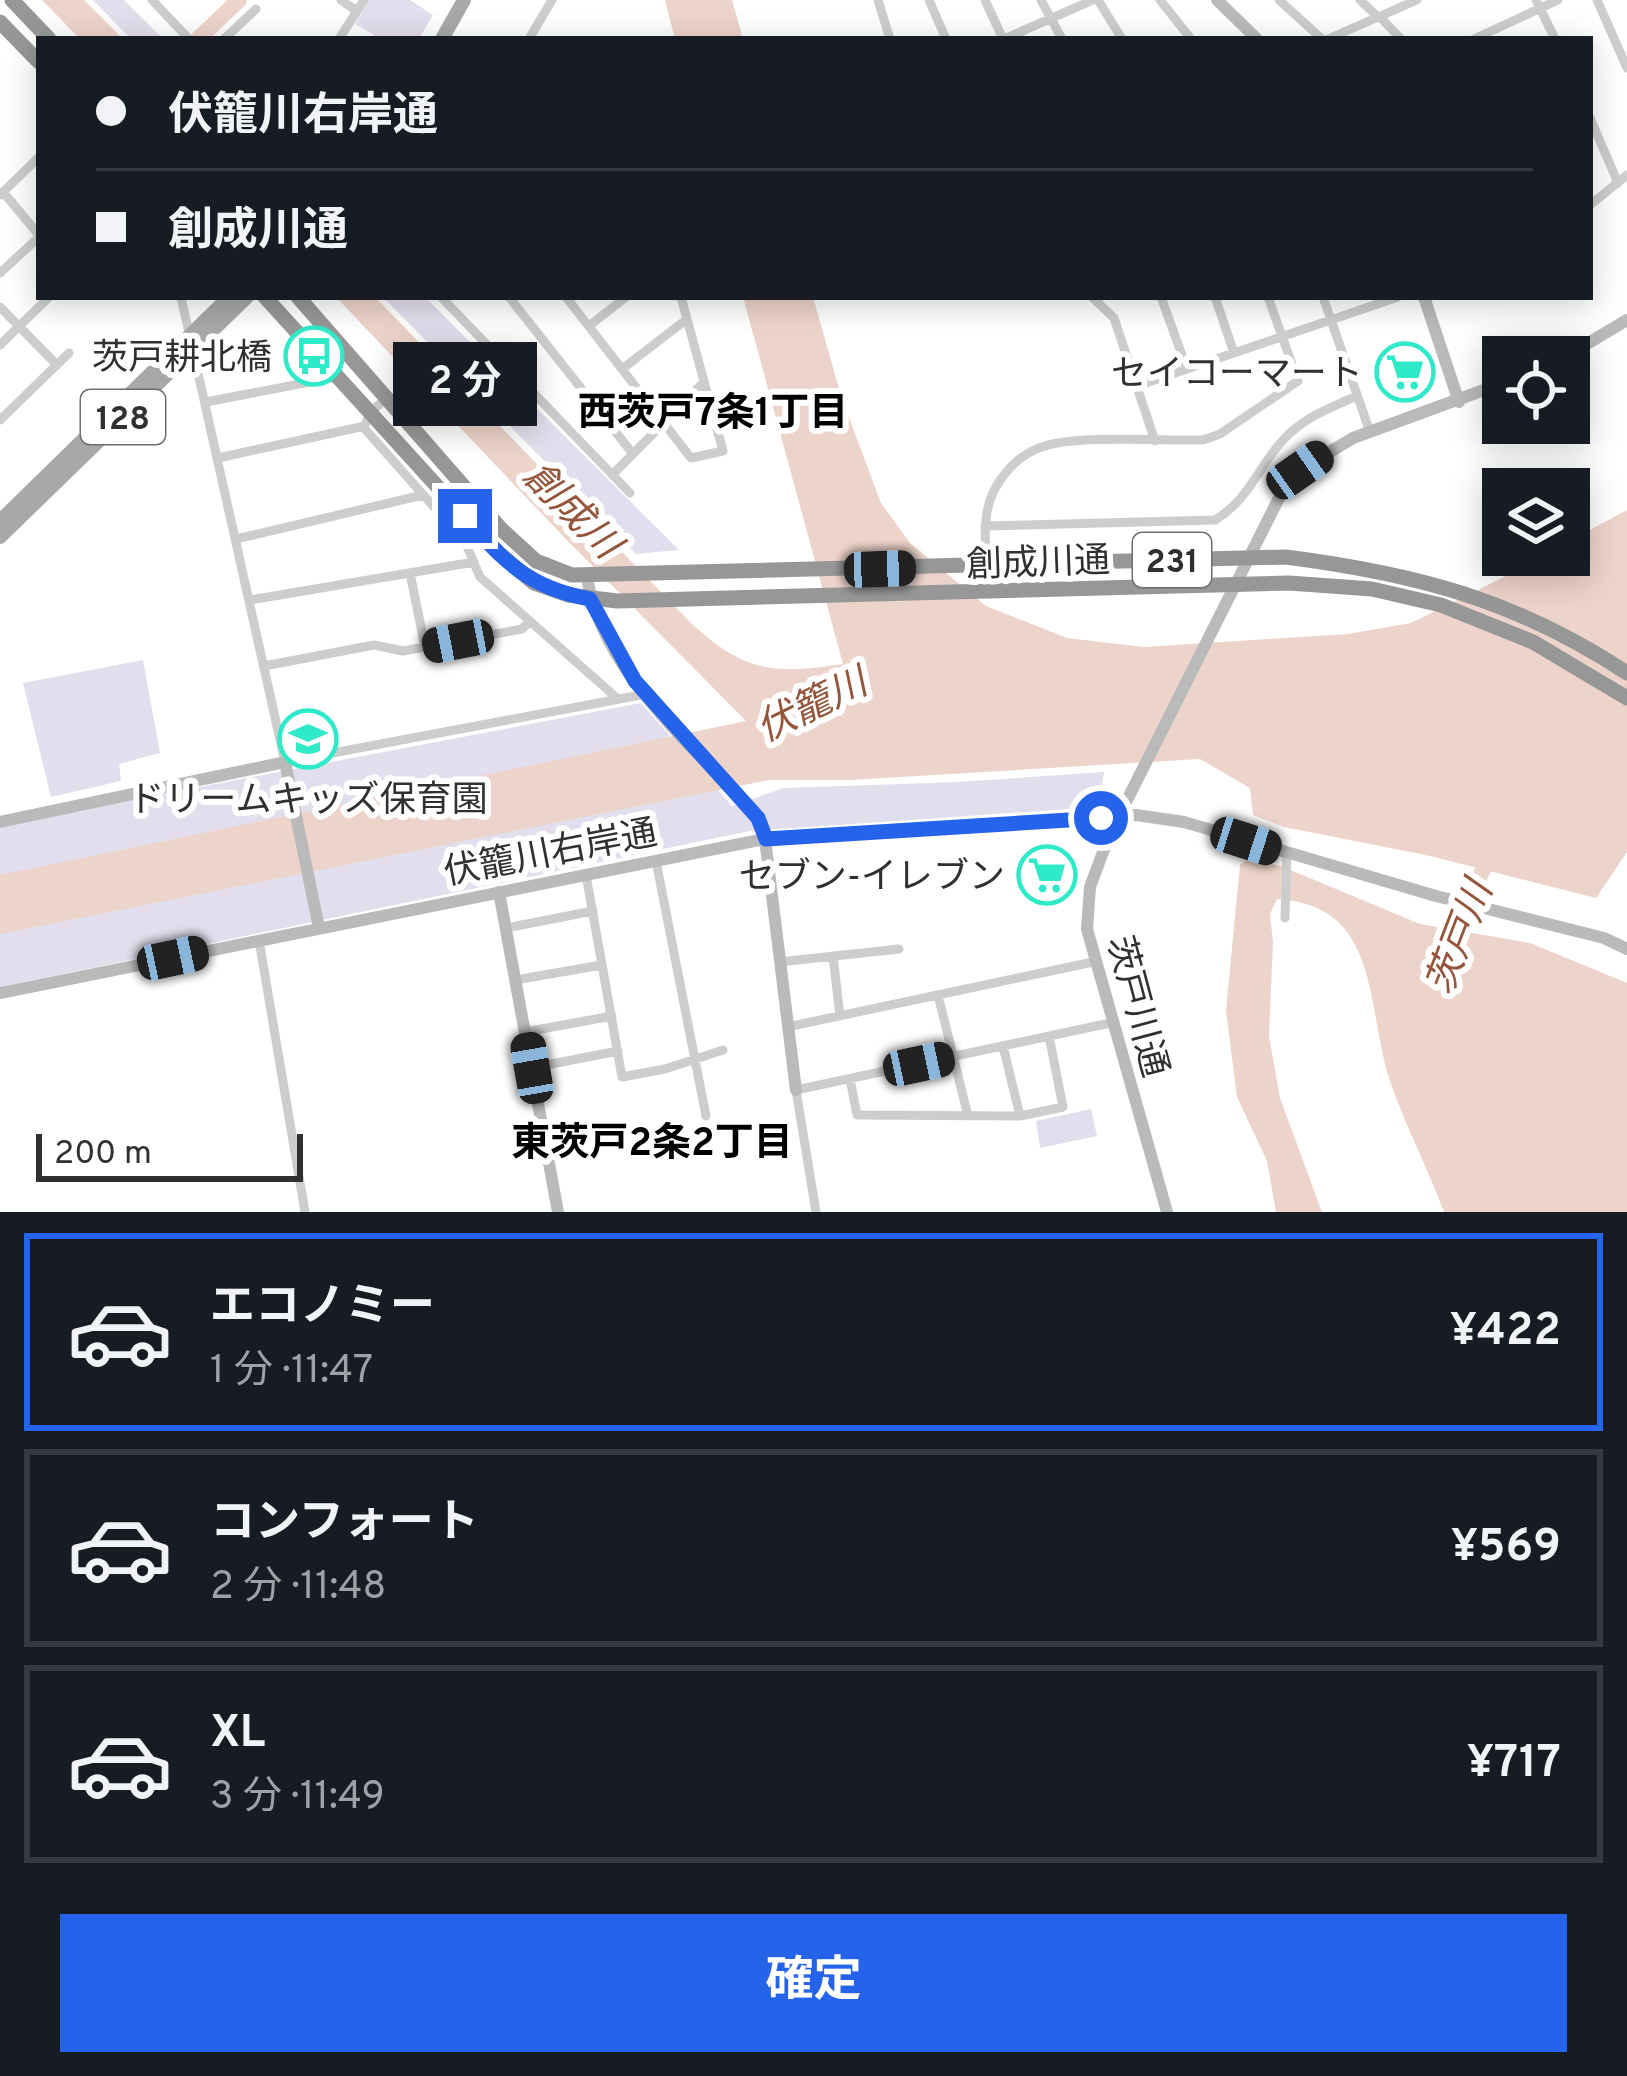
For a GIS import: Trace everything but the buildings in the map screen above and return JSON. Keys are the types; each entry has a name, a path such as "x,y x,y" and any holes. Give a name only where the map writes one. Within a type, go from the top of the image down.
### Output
{"highway":[{"path":"12,0 46,36"},
{"path":"0,22 36,59"},
{"name":"創成川通","path":"269,300 338,376 367,419 513,568 534,583 590,599 617,601 1289,583 1372,590 1441,605 1533,642 1627,698"},
{"name":"創成川通","path":"301,300 502,529 536,561 572,575 1286,557 1382,570 1501,604 1574,638 1627,674"}],"main road":[{"path":"444,36 464,0"},
{"path":"1217,0 1254,36"},
{"name":"128","path":"0,537 226,300"},
{"name":"128","path":"0,521 192,341 244,300"},
{"path":"1425,300 1459,402"},
{"path":"1590,342 1627,320"},
{"name":"茨戸川通","path":"1167,1212 1093,962 1087,904 1119,816 1246,557 1300,470 1325,452 1370,432 1482,392"},
{"path":"594,577 590,599 620,656 660,711 758,818 766,839 796,1090"},
{"path":"0,822 286,762 319,928"},
{"name":"伏籠川右岸通","path":"0,993 766,839 1119,816 1184,822 1287,859 1604,938 1627,949"},
{"path":"499,892 558,1212"}],"street":[{"path":"152,0 186,36"},
{"path":"341,0 357,11"},
{"path":"341,36 364,0"},
{"path":"531,36 552,0"},
{"path":"878,0 889,36"},
{"path":"929,0 945,36"},
{"path":"985,0 1003,36"},
{"path":"1041,0 1060,36"},
{"path":"1011,36 1096,0 1120,36"},
{"path":"1160,0 1189,36"},
{"path":"1279,0 1321,36"},
{"path":"1360,0 1398,36"},
{"path":"1332,36 1417,0"},
{"path":"1484,36 1538,4 1558,0"},
{"path":"1597,0 1627,68"},
{"path":"1538,4 1554,36"},
{"path":"227,36 256,9"},
{"path":"1593,203 1623,179 1595,142"},
{"path":"36,160 1,193 36,233"},
{"path":"0,273 36,239"},
{"path":"0,345 46,300"},
{"path":"182,300 286,762 646,694"},
{"path":"443,300 630,493"},
{"path":"452,308 460,300"},
{"path":"510,300 633,454"},
{"path":"568,300 691,458 723,451 681,300"},
{"path":"589,326 622,300"},
{"path":"1095,300 1114,318 1155,441"},
{"path":"1162,300 1187,369"},
{"path":"1216,300 1234,353"},
{"path":"999,592 986,566 985,526 996,484 1020,459 1045,446 1203,440 1220,434 1298,381 1269,300"},
{"path":"1324,300 1370,432"},
{"path":"1137,386 1379,300"},
{"path":"0,307 57,364"},
{"path":"622,369 687,319"},
{"path":"0,420 69,352"},
{"path":"206,402 338,376"},
{"path":"613,474 704,382"},
{"path":"985,526 1216,520 1239,503 1291,432 1357,396"},
{"path":"218,458 367,419 386,399"},
{"path":"0,401 9,411"},
{"path":"367,419 465,542 480,577 618,699"},
{"path":"236,539 423,495"},
{"path":"250,600 474,562"},
{"path":"410,573 425,647"},
{"path":"264,666 374,645 403,651 522,629 530,621"},
{"path":"1285,912 1287,859"},
{"path":"656,861 706,1116"},
{"path":"586,875 622,1077 723,1050"},
{"path":"506,928 592,911"},
{"path":"259,940 305,1212"},
{"path":"779,962 898,949"},
{"path":"833,956 840,1016"},
{"path":"787,1027 1093,962"},
{"path":"515,980 602,965"},
{"path":"938,995 968,1115"},
{"path":"525,1032 612,1016"},
{"path":"816,1212 796,1090 1110,1023"},
{"path":"850,1079 857,1115 1020,1116 1063,1107 1049,1036"},
{"path":"1003,1046 1020,1116"},
{"path":"532,1068 618,1051"}],"shaded area":[{"path":"93,0 124,0 160,36 128,36"},
{"path":"369,0 410,0 433,15 421,36 376,36 355,24"},
{"path":"386,300 428,300 679,550 636,554"},
{"path":"143,660 160,753 119,764 121,781 51,797 23,683"},
{"path":"641,703 732,806 784,788 1104,772 1099,807 750,831 0,987 0,825"},
{"path":"1091,1109 1097,1136 1040,1148 1036,1121"}],"water":[{"path":"42,0 84,0 120,36 77,36"},
{"path":"665,0 732,0 742,36 674,36"},
{"path":"339,300 378,300 689,621 725,650 777,668 843,664 744,300 814,300 842,399 881,503 910,543 986,606 1067,638 1144,647 1348,634 1411,623 1506,576 1590,576 1590,530 1627,510 1627,852 1596,898 1426,855 1284,827 1253,815 1250,788 1200,759 850,780 769,780 0,934 0,875 746,721"},
{"path":"1247,860 1281,866 1420,924 1530,943 1627,983 1627,1212 1444,1212 1391,1084 1364,966 1353,941 1336,920 1311,906 1277,899 1270,914 1269,1036 1280,1098 1322,1212 1276,1212 1267,1161 1237,1097 1226,1010 1240,865"}],"waterway":[{"path":"201,36 239,0"},
{"name":"茨戸川","path":"1446,946 1492,851"}],"place":[{"name":"茨戸耕北橋","path":"314,356"},
{"name":"セイコーマート","path":"1405,372"},
{"name":"ドリームキッズ保育園","path":"308,739"},
{"name":"セブン-イレブン","path":"1047,875"}],"district":[{"name":"西茨戸7条1丁目","path":"713,411"},
{"name":"東茨戸2条2丁目","path":"652,1141"}],"route":[{"path":"465,516 513,568 534,583 590,599 635,681 758,818 766,839 1101,818"}],"water label":[{"name":"創成川","path":"573,509"},
{"name":"伏籠川","path":"811,704"}]}
